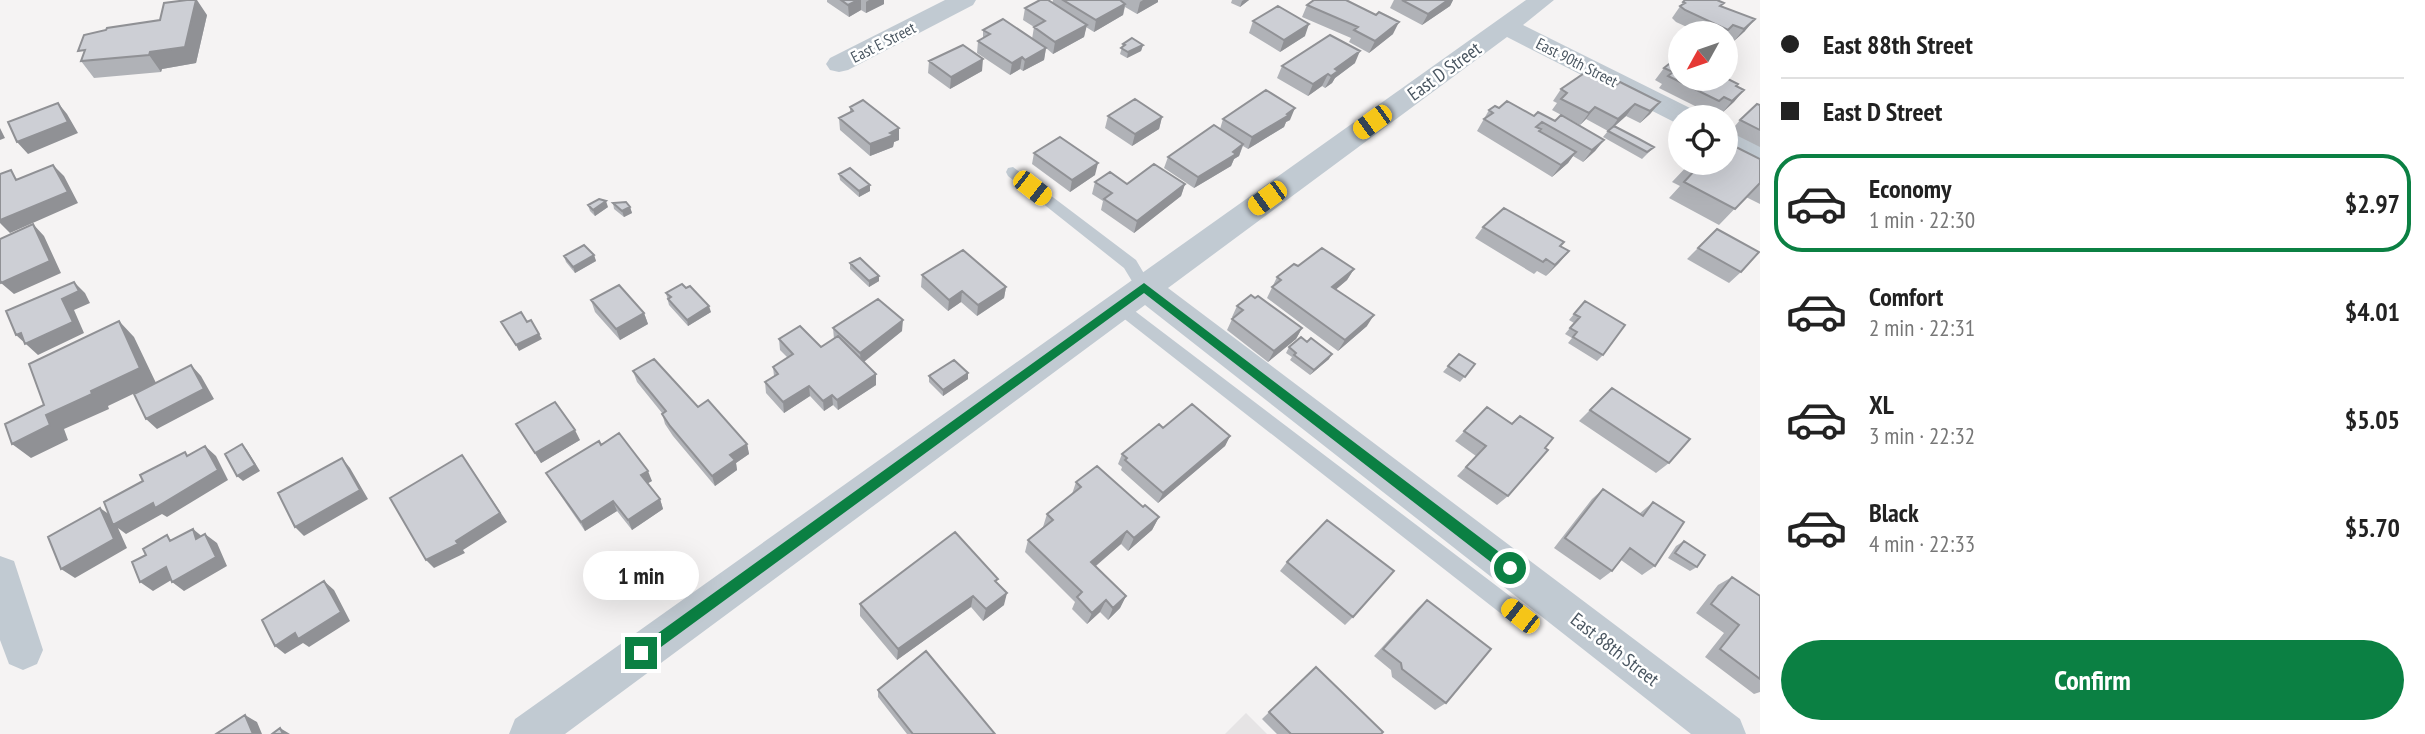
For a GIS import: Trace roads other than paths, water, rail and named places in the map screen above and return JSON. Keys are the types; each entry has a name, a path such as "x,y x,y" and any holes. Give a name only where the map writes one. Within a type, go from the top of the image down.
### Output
{"street":[{"name":"East E Street","path":"839,64 964,0"},
{"name":"East 90th Street","path":"1520,9 1668,105"},
{"name":"East D Street","path":"530,734 1132,296 1520,9"},
{"path":"1738,143 1760,154"},
{"name":"East 88th Street","path":"1132,296 1726,734"},
{"path":"0,573 23,650"}],"lane":[{"name":"East 88th Street","path":"1013,173 1130,264 1132,296"},
{"path":"1132,296 1520,616"}]}
